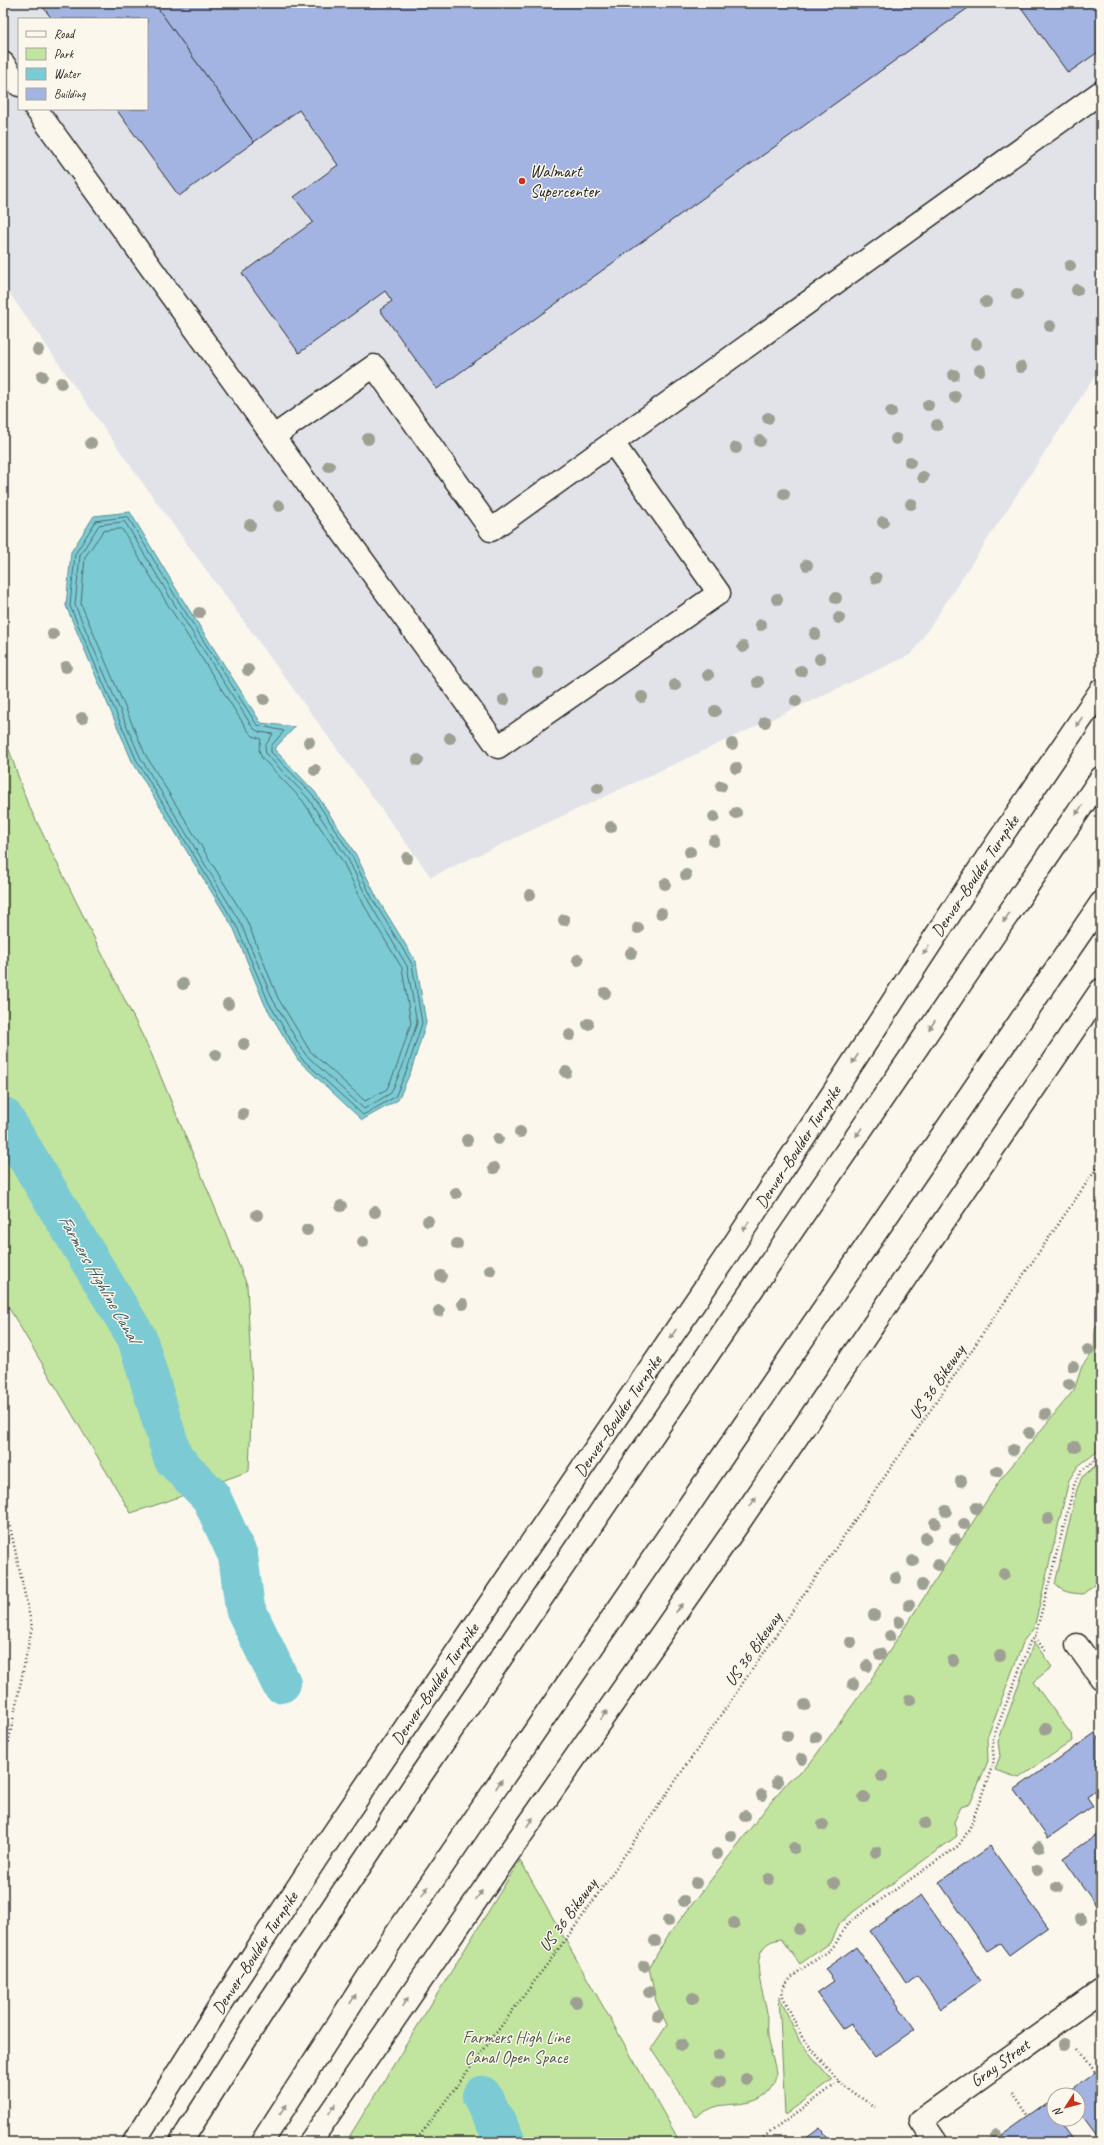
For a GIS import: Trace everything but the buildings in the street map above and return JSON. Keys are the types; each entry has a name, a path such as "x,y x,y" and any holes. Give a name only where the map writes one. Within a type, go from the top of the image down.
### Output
{"main road":[{"path":"3,63 18,84"},
{"path":"274,436 374,366 491,530 1101,92"},
{"path":"37,110 498,747 719,594 613,442"},
{"name":"Denver–Boulder Turnpike","path":"134,2142 219,2007 318,1856 727,1255 986,859 1101,690"},
{"path":"181,2142 266,2007 417,1781 1101,778"},
{"path":"262,2142 390,1943 1101,903"},
{"path":"310,2142 738,1524 1101,990"},
{"path":"1077,1645 1101,1678"},
{"name":"Gray Street","path":"936,2142 920,2120 1101,1991"}],"path":[{"name":"US 36 Bikeway","path":"415,2142 580,1920 1101,1162"},
{"path":"877,2109 839,2082 802,2037 781,1992 791,1976 831,1949 842,1930 849,1922 958,1846 968,1830 994,1761 992,1741 1030,1642 1035,1637 1075,1482 1082,1471 1101,1456"},
{"path":"3,1495 32,1627 3,1769"},
{"path":"1076,2048 1094,2072"},
{"path":"757,2142 839,2082"},
{"path":"1012,2094 1028,2116"}],"shaded area":[{"path":"3,3 1101,3 1101,367 912,654 431,877 144,485 3,284"}],"green space":[{"path":"3,732 27,802 151,1053 247,1285 252,1389 249,1471 131,1513 3,1298"},
{"path":"1101,1318 1101,1449 1078,1466 1069,1480 1034,1628 1024,1640 987,1738 988,1761 970,1804 961,1807 954,1822 957,1836 849,1915 838,1925 830,1943 800,1964 781,1939 770,1942 763,1948 758,1966 761,1988 767,2010 768,2040 776,2074 771,2089 756,2100 718,2106 709,2109 696,2117 651,2049 667,2025 656,2001 649,1968 667,1937 770,1803 789,1780 808,1766 868,1684 1000,1480 1074,1390 1082,1366 1094,1351 1095,1329"},
{"path":"1101,1461 1101,1579 1083,1594 1068,1592 1055,1584 1077,1489 1082,1477"},
{"path":"1034,1642 1052,1667 1033,1682 1071,1734 1072,1741 1019,1778 995,1770 1000,1756 998,1742"},
{"name":"Farmers High Line Canal Open Space","path":"520,1860 680,2142 346,2142"},
{"path":"779,1996 800,2042 832,2080 785,2115"}],"water":[{"path":"130,512 181,597 261,723 295,727 274,749 315,792 356,855 377,898 416,962 426,1023 411,1071 398,1100 362,1120 298,1060 265,1005 234,929 132,761 66,606 71,552 94,516"}],"waterway":[{"name":"Farmers Highline Canal","path":"3,1117 137,1338 173,1458 211,1497 238,1556 245,1608 281,1683"},
{"name":"Farmers Highline Canal","path":"482,2096 506,2142"}],"place":[{"name":"Walmart Supercenter","path":"522,181"}]}
